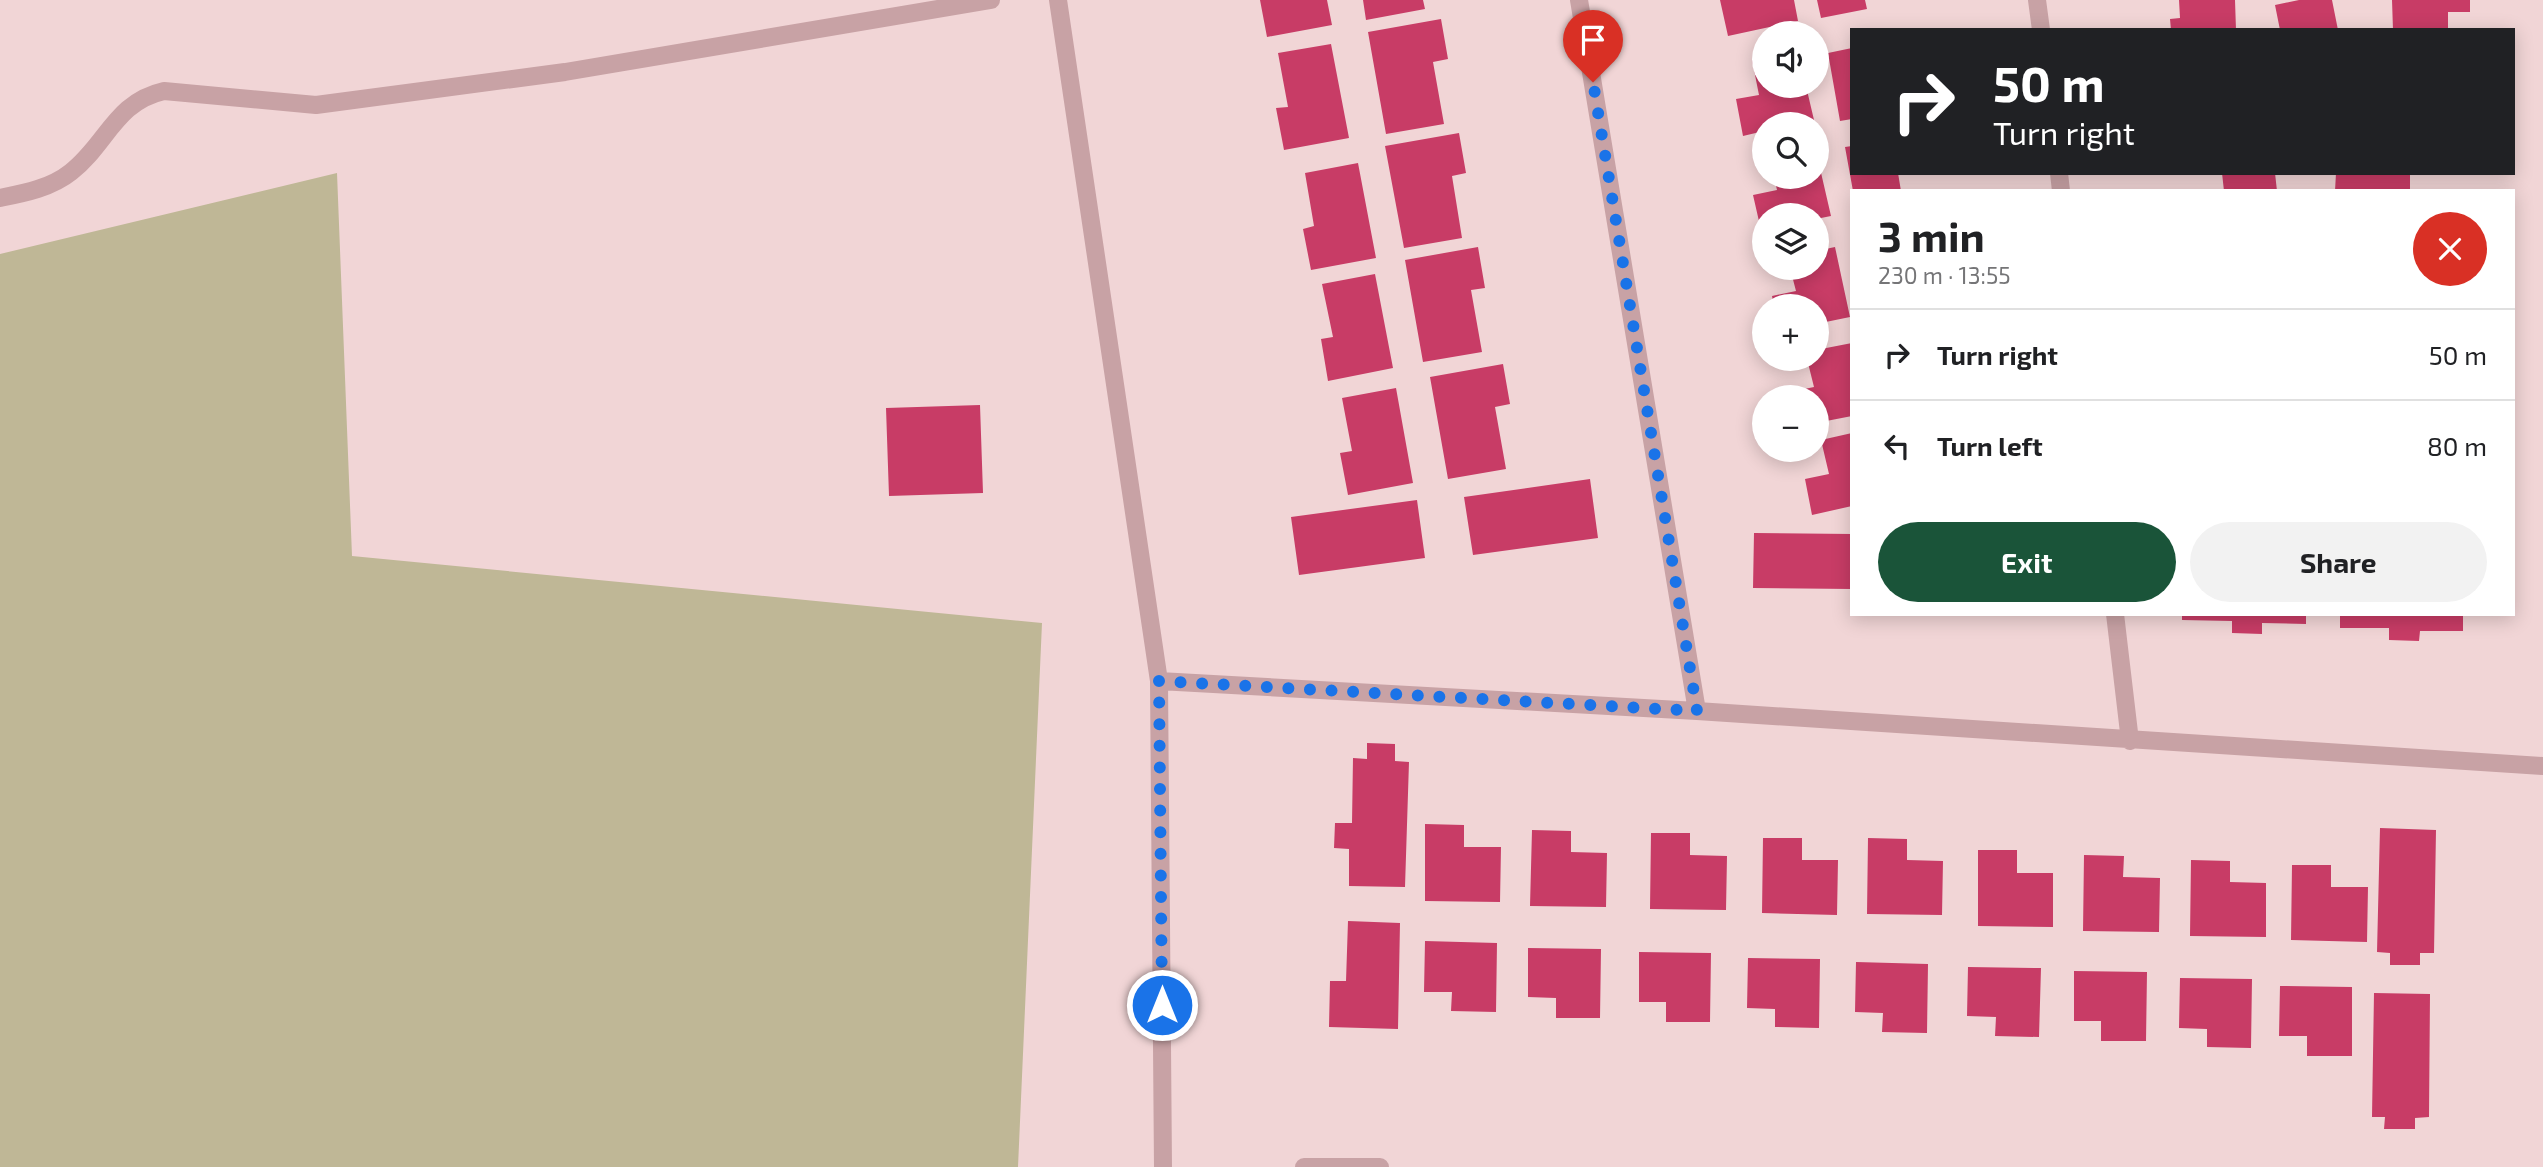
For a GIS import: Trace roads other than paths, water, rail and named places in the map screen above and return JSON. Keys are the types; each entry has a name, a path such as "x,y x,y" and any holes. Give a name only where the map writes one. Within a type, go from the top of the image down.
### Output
{"street":[{"path":"0,198 55,182 73,171 132,104 146,95 164,91 316,105 565,72 991,0"},
{"path":"1058,0 1159,681 1163,1167"},
{"path":"1579,0 1697,711"},
{"path":"2037,0 2041,28"},
{"path":"2115,616 2130,741"},
{"path":"1159,681 1697,711 2543,766"},
{"path":"1304,1167 1380,1167"}]}
